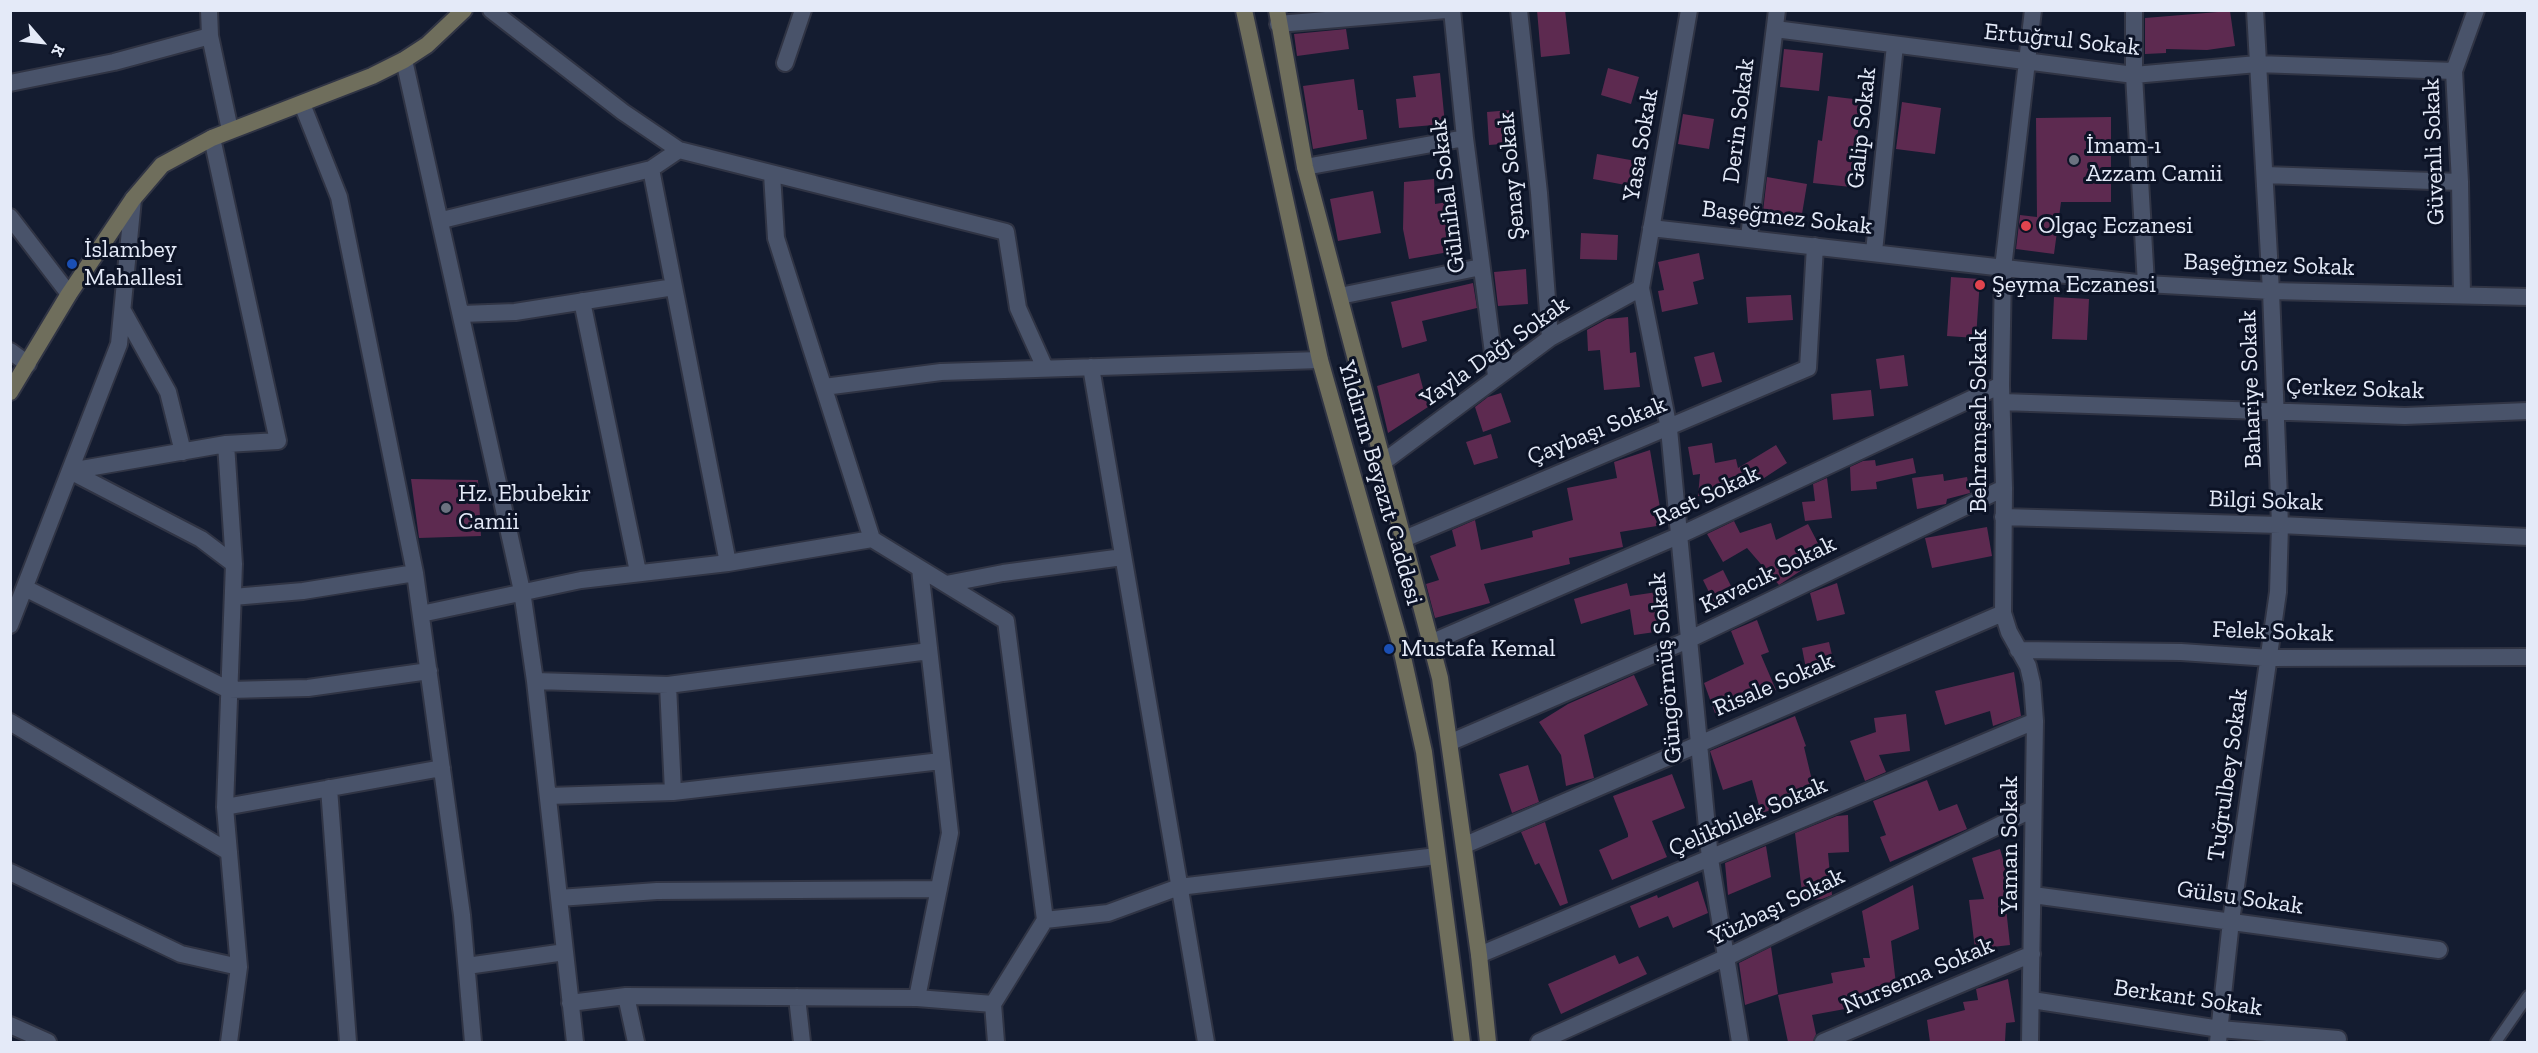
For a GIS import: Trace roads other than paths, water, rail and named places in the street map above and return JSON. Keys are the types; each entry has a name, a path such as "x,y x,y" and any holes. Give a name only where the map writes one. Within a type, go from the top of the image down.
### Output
{"main road":[{"path":"10,392 69,294 132,199 162,165 230,130 302,104 404,60 427,45 464,10"},
{"name":"Yıldırım Beyazıt Caddesi","path":"1244,10 1320,360 1399,639 1424,752 1462,1042"},
{"path":"1277,17 1305,167 1440,678 1465,845 1488,1042"}],"street":[{"path":"209,10 210,36 230,130"},
{"path":"490,10 623,112 679,150 1006,232 1018,308 1045,368"},
{"path":"785,63 803,10"},
{"path":"1277,17 1446,10"},
{"name":"Gülnihal Sokak","path":"1452,10 1465,138 1496,376"},
{"name":"Şenay Sokak","path":"1519,10 1539,193 1550,338"},
{"name":"Yasa Sokak","path":"1641,288 1689,10"},
{"name":"Derin Sokak","path":"1749,237 1777,10"},
{"name":"Behramşah Sokak","path":"2018,650 2003,613 2004,488 2001,385 2003,268 2033,10"},
{"path":"2134,10 2134,75 2146,284"},
{"name":"Bahariye Sokak","path":"2255,10 2271,291 2280,525 2278,592 2270,658"},
{"name":"Güvenli Sokak","path":"2462,295 2460,182 2454,71 2476,10"},
{"name":"Ertuğrul Sokak","path":"1775,29 2134,75 2257,64 2454,71"},
{"path":"10,83 114,62 210,36"},
{"name":"Galip Sokak","path":"1874,252 1895,45"},
{"path":"404,60 442,220 522,591 535,681 575,1042"},
{"path":"302,104 339,197 415,573 442,768 473,1042"},
{"path":"70,471 226,444 278,441 212,138"},
{"path":"1305,167 1465,138"},
{"path":"442,220 651,169 679,150"},
{"path":"651,169 728,563"},
{"path":"772,174 776,238 872,539 1006,621 1045,920 993,1004 996,1042"},
{"path":"2265,175 2460,182"},
{"path":"10,625 119,344 132,199"},
{"path":"10,217 69,294"},
{"name":"Başeğmez Sokak","path":"1651,228 1749,237 2146,284 2271,291 2528,297"},
{"name":"Çaybaşı Sokak","path":"1404,539 1587,459 1669,429 1808,368 1815,246"},
{"path":"1340,296 1481,267"},
{"path":"462,314 515,312 674,287"},
{"name":"Yayla Dağı Sokak","path":"1382,463 1550,338 1641,288"},
{"name":"Güngörmüş Sokak","path":"1641,288 1669,429 1697,744 1710,859 1740,1042"},
{"path":"582,301 638,572"},
{"path":"123,311 168,392 183,452"},
{"path":"10,351 28,364"},
{"path":"824,387 941,372 1320,360"},
{"path":"1091,367 1206,1042"},
{"name":"Rast Sokak","path":"1430,643 1678,536 2001,385"},
{"name":"Çerkez Sokak","path":"2002,402 2405,416 2528,411"},
{"path":"226,444 234,564 225,807 239,967 229,1042"},
{"path":"70,471 201,539 234,564"},
{"name":"Kavacık Sokak","path":"1451,742 1688,640 2004,488"},
{"name":"Bilgi Sokak","path":"2003,517 2280,525 2528,537"},
{"path":"421,614 522,591 638,572 728,563 872,539"},
{"path":"946,584 1003,573 1123,557"},
{"path":"916,998 950,833 920,569"},
{"path":"233,597 303,591 415,573"},
{"path":"25,588 229,690 308,688 429,671"},
{"name":"Risale Sokak","path":"1465,845 2003,613"},
{"name":"Felek Sokak","path":"2018,650 2181,652 2270,658 2528,657"},
{"name":"Yaman Sokak","path":"2018,650 2028,666 2032,682 2035,721 2030,1042"},
{"path":"535,681 668,685 929,651"},
{"name":"Tuğrulbey Sokak","path":"2219,1036 2231,921 2270,658"},
{"path":"668,685 673,792"},
{"name":"Çelikbilek Sokak","path":"1479,955 2035,721"},
{"path":"10,722 229,852"},
{"path":"548,796 673,792 941,761"},
{"path":"225,807 442,768"},
{"path":"328,788 348,1042"},
{"name":"Yüzbaşı Sokak","path":"1539,1042 1727,957 2033,809"},
{"path":"1045,920 1108,913 1179,887 1437,856"},
{"path":"10,872 181,954 239,967"},
{"path":"559,898 657,891 939,889"},
{"name":"Gülsu Sokak","path":"2033,895 2439,950"},
{"path":"466,966 565,952"},
{"name":"Nursema Sokak","path":"1823,1042 2032,954"},
{"path":"570,1004 626,996 916,998 993,1004"},
{"path":"626,996 636,1042"},
{"path":"797,997 802,1042"},
{"name":"Berkant Sokak","path":"2032,1000 2219,1036 2338,1039"},
{"path":"10,1025 48,1042"}],"lane":[{"path":"2496,1042 2528,996"}],"place":[{"name":"İmam-ı Azzam Camii","path":"2074,160"},
{"name":"Olgaç Eczanesi","path":"2026,226"},
{"name":"İslambey Mahallesi","path":"72,264"},
{"name":"Şeyma Eczanesi","path":"1980,285"},
{"name":"Hz. Ebubekir Camii","path":"446,508"},
{"name":"Mustafa Kemal","path":"1389,649"}]}
